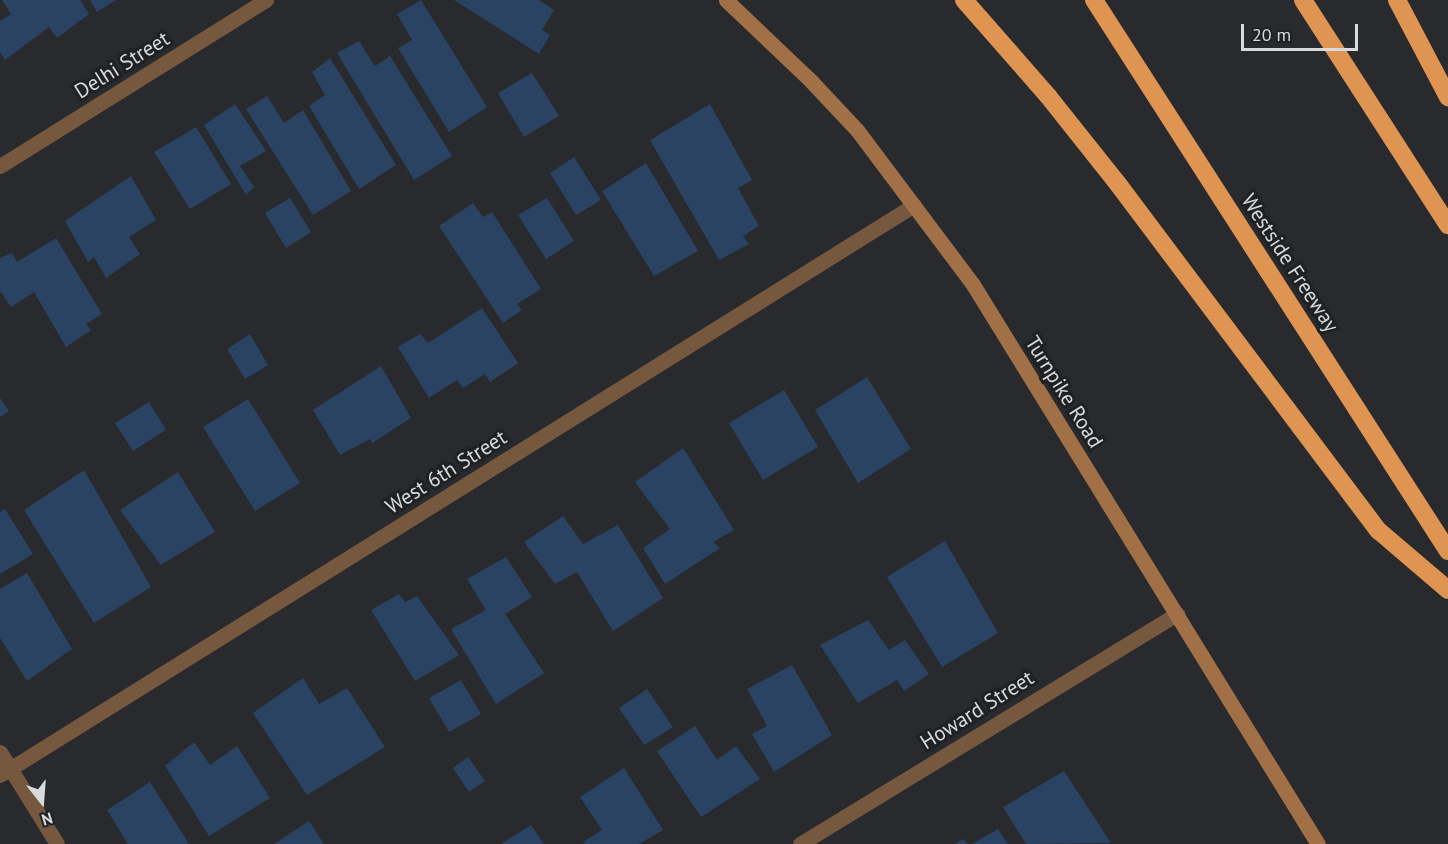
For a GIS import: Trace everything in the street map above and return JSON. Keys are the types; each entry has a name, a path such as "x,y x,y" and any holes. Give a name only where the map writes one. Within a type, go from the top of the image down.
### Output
{"highway":[{"path":"964,0 1048,96 1118,184 1379,531 1448,590"},
{"name":"Westside Freeway","path":"1094,0 1448,550"},
{"path":"1303,0 1448,225"},
{"path":"1397,0 1448,97"}],"street":[{"name":"Delhi Street","path":"0,166 266,0"},
{"name":"Turnpike Road","path":"726,0 750,20 842,114 972,283 1318,844"},
{"name":"West 6th Street","path":"5,772 914,205"},
{"name":"Howard Street","path":"800,844 1177,614"},
{"path":"0,752 5,772 57,844"}],"building":[{"path":"2,0 80,0 89,14 57,38 49,27 5,60 0,52 0,21 11,14"},
{"path":"90,0 116,0 97,12"},
{"path":"421,0 487,107 449,132 398,48 412,40 397,14"},
{"path":"454,0 539,0 554,10 542,30 550,35 539,54"},
{"path":"359,41 375,66 390,56 452,156 414,180 337,53"},
{"path":"330,58 396,165 359,189 309,106 325,95 312,72"},
{"path":"532,73 559,116 524,137 498,93"},
{"path":"267,96 284,123 303,110 351,191 313,215 246,109"},
{"path":"235,104 266,151 240,166 254,187 246,195 204,125"},
{"path":"710,104 752,180 738,188 759,226 743,236 749,244 719,260 650,140"},
{"path":"196,127 231,184 190,209 154,152"},
{"path":"574,157 601,200 576,215 550,173"},
{"path":"646,163 698,251 654,276 602,191"},
{"path":"131,176 156,220 129,237 140,254 106,278 94,257 88,262 65,221"},
{"path":"290,198 311,232 286,248 265,213"},
{"path":"547,198 574,241 546,259 518,215"},
{"path":"473,203 483,217 492,212 541,289 517,304 522,310 503,323 439,226"},
{"path":"56,238 102,314 86,324 91,330 66,347 34,292 11,307 0,291 0,258 12,253 17,262"},
{"path":"482,308 518,363 490,382 485,374 463,388 457,380 429,398 398,347 420,334 428,343"},
{"path":"250,334 268,365 245,379 227,349"},
{"path":"381,366 411,418 372,443 370,439 340,455 313,410"},
{"path":"867,377 911,449 858,483 815,410"},
{"path":"784,390 818,447 763,480 729,423"},
{"path":"0,398 9,411 0,417"},
{"path":"248,399 300,483 255,511 203,427"},
{"path":"149,402 166,430 133,451 115,423"},
{"path":"683,448 734,530 713,542 720,548 665,584 643,548 670,529 635,482"},
{"path":"84,470 151,587 94,623 24,510"},
{"path":"178,472 215,532 161,565 120,510"},
{"path":"5,509 33,554 0,574 0,512"},
{"path":"563,516 583,544 618,525 663,598 613,631 577,572 555,584 524,542"},
{"path":"945,541 998,633 942,667 887,577"},
{"path":"506,557 532,597 505,614 544,673 496,704 451,629 486,610 467,579"},
{"path":"27,573 72,649 27,681 0,638 0,589"},
{"path":"399,594 405,602 417,596 459,655 415,681 371,610"},
{"path":"868,620 889,650 905,640 929,674 904,691 897,680 858,703 820,645"},
{"path":"792,665 832,735 774,772 752,734 767,726 747,689"},
{"path":"303,678 319,704 347,688 385,747 307,795 253,713"},
{"path":"461,680 481,714 449,732 429,698"},
{"path":"647,689 673,727 644,745 619,708"},
{"path":"695,726 717,760 736,746 760,779 701,817 657,751"},
{"path":"194,742 210,765 237,746 270,798 209,836 165,766"},
{"path":"468,757 485,781 469,792 453,768"},
{"path":"624,768 663,830 639,844 584,844 583,842 602,830 580,797"},
{"path":"1064,771 1111,843 1026,844 1003,807"},
{"path":"150,782 189,844 128,844 107,810"},
{"path":"309,821 324,844 274,844"},
{"path":"531,825 544,844 501,844"},
{"path":"998,829 1008,844 972,844"},
{"path":"963,839 968,844 955,844"}]}
